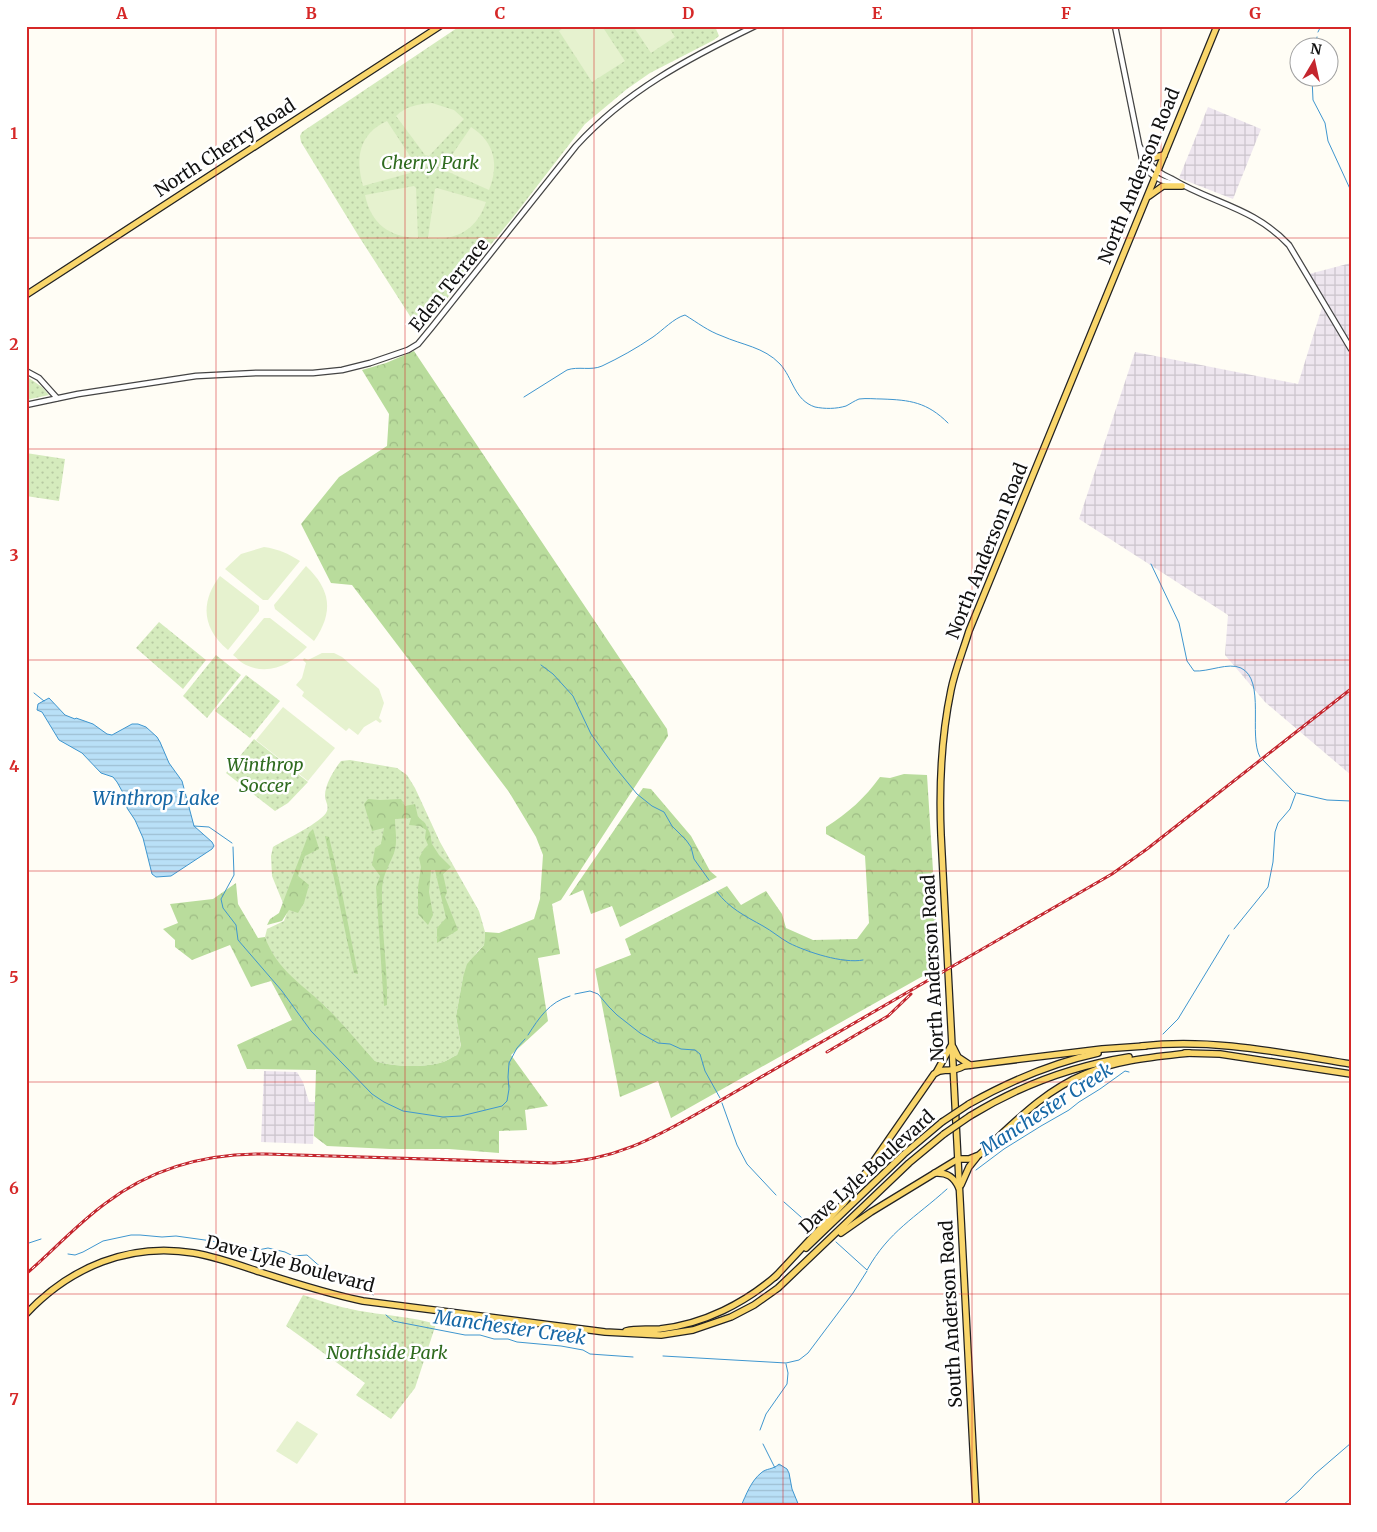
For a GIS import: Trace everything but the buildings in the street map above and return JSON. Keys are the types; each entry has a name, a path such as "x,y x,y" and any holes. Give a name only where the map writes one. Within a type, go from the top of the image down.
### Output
{"main road":[{"name":"North Cherry Road","path":"26,295 440,26"},
{"name":"North Anderson Road","path":"957,1120 951,1044 940,789 943,745 952,688 969,631 1217,26"},
{"path":"1145,155 1152,158 1164,155"},
{"path":"1147,197 1163,186 1182,186"},
{"name":"Dave Lyle Boulevard","path":"622,1334 627,1330 661,1329 677,1326 702,1319 742,1301 775,1277 904,1154 942,1122 969,1104 1005,1085 1044,1068 1097,1053 1174,1043 1217,1044 1351,1064"},
{"path":"951,1044 958,1057 972,1066"},
{"path":"775,1277 856,1188 934,1074 951,1044"},
{"path":"934,1074 942,1070 953,1071 962,1067 1077,1052 1145,1046"},
{"path":"960,1190 966,1171 979,1154 1046,1096 1076,1077 1121,1062 1189,1053"},
{"name":"Dave Lyle Boulevard","path":"26,1314 58,1285 90,1266 124,1255 168,1251 206,1256 324,1292 363,1301 622,1334 669,1334 699,1328 730,1317 754,1305 778,1288 909,1163 944,1134 970,1116 1010,1094 1069,1070 1128,1057 1189,1053 1220,1054 1351,1074"},
{"name":"South Anderson Road","path":"957,1120 976,1506"},
{"path":"823,1246 865,1215 930,1174 958,1159 969,1159 979,1154"},
{"path":"930,1174 939,1172 947,1174 954,1180 960,1190"}],"street":[{"name":"Eden Terrace","path":"26,405 57,398 196,376 256,372 313,373 342,370 408,350 418,344 576,146 599,122 667,72 755,26"},
{"path":"1115,26 1145,167 1182,186 1255,217 1276,232 1288,245 1351,349"},
{"path":"1140,147 1156,174"},
{"path":"26,371 39,378 57,398"}],"shaded area":[{"path":"1208,107 1261,129 1233,199 1179,178"},
{"path":"1351,263 1351,775 1265,702 1225,655 1228,615 1079,519 1135,352 1298,384 1324,301 1309,274"},
{"path":"264,1071 297,1072 303,1082 309,1102 315,1102 313,1144 261,1142"}],"green space":[{"name":"Cherry Park","path":"460,26 715,26 719,36 650,73 627,89 585,124 514,216 423,328 417,327 358,235 301,142 300,136 302,132"},
{"path":"566,26 602,26 625,61 592,82 559,31"},
{"path":"633,26 668,26 675,37 651,53"},
{"path":"432,103 454,110 464,119 429,156 425,155 396,116 412,106"},
{"path":"387,121 414,162 410,173 363,186 359,165 362,147 370,133"},
{"path":"471,127 485,140 493,155 494,172 489,190 443,168"},
{"path":"414,186 416,188 418,238 398,235 383,227 372,214 365,195"},
{"path":"435,189 486,202 477,220 464,232 448,238 428,238"},
{"path":"414,351 667,729 668,736 561,900 552,904 560,954 538,958 548,1021 511,1055 548,1106 525,1110 527,1130 499,1131 499,1153 449,1149 327,1146 314,1136 316,1070 247,1069 237,1045 292,1020 271,981 251,987 230,945 192,960 175,947 175,940 163,929 178,923 170,904 213,899 236,883 238,904 258,938 265,937 270,949 284,968 328,1009 375,1061 391,1065 418,1066 443,1062 457,1055 461,1046 456,1016 463,977 467,964 484,945 485,932 499,933 534,919 540,899 543,855 536,837 509,792 352,585 331,583 301,524 339,477 387,446 389,414 362,370 386,363"},
{"path":"26,376 42,387 49,395 26,400"},
{"path":"26,453 65,459 59,501 26,496"},
{"path":"264,547 282,552 300,561 268,600 263,600 225,569 241,554"},
{"path":"306,566 321,584 327,602 325,620 314,641 275,609 274,605"},
{"path":"220,576 259,606 259,611 228,650 213,633 207,614 209,595"},
{"path":"264,618 270,618 307,647 294,659 271,669 255,668 242,663 233,655"},
{"path":"159,622 206,660 183,689 136,648"},
{"path":"322,653 334,653 342,657 379,689 384,703 379,718 382,721 380,723 376,720 364,727 358,735 349,728 346,731 302,696 304,692 296,685 302,678 306,663 303,660 304,658 308,660"},
{"path":"216,655 241,675 207,718 183,696"},
{"path":"246,675 280,701 250,738 215,711"},
{"path":"283,707 335,748 308,781 256,740"},
{"name":"Winthrop Soccer","path":"254,739 308,782 288,803 275,811 226,773"},
{"path":"350,760 397,768 407,775 440,842 479,911 485,932 484,945 477,952 463,977 456,1016 461,1047 457,1055 443,1062 409,1066 391,1065 375,1061 326,1007 284,971 268,948 265,937 267,929 284,921 287,913 272,876 271,856 273,847 311,825 324,815 327,811 325,791 330,777 341,761"},
{"path":"904,774 927,775 939,967 671,1118 658,1081 620,1097 595,969 631,955 625,939 727,886 741,905 766,891 782,914 786,928 813,940 857,939 869,923 865,856 826,834 826,827 856,805 880,777 890,778"},
{"path":"643,788 651,789 691,836 710,871 717,877 620,927 612,906 591,914 583,890 569,896"},
{"path":"368,799 401,799 405,806 415,804 418,817 425,823 430,833 432,844 439,855 451,867 443,874 447,892 445,897 458,930 437,943 437,928 446,918 435,870 431,870 429,892 433,915 428,925 418,914 418,887 421,867 419,858 428,845 425,838 426,830 420,826 409,825 411,818 395,819 395,849 382,887 382,921 387,991 387,1005 384,1006 376,887 380,876 372,865 375,848 381,844 384,828 372,831 364,804"},
{"path":"313,829 319,849 305,856 298,876 309,885 304,903 298,913 289,910 282,921 267,925 270,919 279,913 309,833"},
{"path":"325,836 329,837 358,974 354,973"},
{"name":"Northside Park","path":"303,1295 351,1309 436,1324 415,1388 391,1419 356,1395 365,1383 286,1326"},
{"path":"297,1421 318,1434 297,1464 276,1451"}],"water":[{"name":"Winthrop Lake","path":"49,698 65,715 93,724 107,734 112,735 132,724 138,724 146,727 157,737 169,763 182,781 194,826 212,842 214,846 212,849 171,876 156,877 152,874 143,838 127,808 127,800 117,782 113,777 101,773 82,753 59,740 42,712 37,710 38,704"},
{"path":"779,1464 787,1469 789,1473 792,1489 799,1506 741,1506 757,1476 763,1471"}],"waterway":[{"path":"1318,32 1321,26"},
{"path":"1312,88 1313,100 1325,123 1328,141 1351,191"},
{"path":"524,397 567,370 598,367 615,360 685,315 712,332 760,350 774,358 780,364 802,399 815,407 838,408 862,399 910,401 925,406 948,423"},
{"path":"1151,564 1179,623 1187,661 1194,671 1236,666 1249,674 1255,696 1255,736 1260,757"},
{"path":"541,665 553,674 573,696 591,734 637,794 652,806 664,812 672,826 686,840 691,847 694,859 709,880"},
{"path":"34,693 44,701"},
{"path":"1263,760 1295,793"},
{"name":"Manchester Creek","path":"1234,929 1268,887 1273,862 1275,832 1278,823 1290,809 1296,793"},
{"name":"Manchester Creek","path":"1297,793 1327,800 1351,801"},
{"path":"194,826 209,827 232,843"},
{"path":"233,847 234,875 221,899 223,908 236,925 238,940 282,991 311,1031 372,1094 384,1102 403,1111 443,1117 461,1116 502,1106 507,1101 509,1089 509,1063 517,1048 525,1039"},
{"path":"717,892 738,911 789,943 836,959 863,960"},
{"name":"Manchester Creek","path":"1163,1034 1178,1019 1229,935"},
{"path":"575,994 590,991 598,994 617,1015 640,1033 658,1043 670,1044 681,1049 695,1050 700,1054 705,1071 720,1098"},
{"path":"528,1035 550,1006 570,996"},
{"name":"Manchester Creek","path":"976,1170 1004,1149 1069,1110 1125,1071 1129,1072"},
{"path":"722,1103 737,1145 747,1164 776,1195"},
{"name":"Manchester Creek","path":"836,1242 867,1270 884,1245 903,1226 947,1189"},
{"path":"784,1202 810,1225 817,1225"},
{"name":"Manchester Creek","path":"68,1254 75,1255 103,1241 131,1235 176,1236 212,1241 253,1251 268,1248 293,1256 307,1255 324,1270 365,1283 373,1295"},
{"path":"29,1243 41,1239"},
{"name":"Manchester Creek","path":"663,1356 786,1363 799,1360 808,1353 867,1271"},
{"name":"Manchester Creek","path":"386,1315 393,1321 465,1335 480,1335 494,1339 561,1346 583,1350 590,1354 633,1357"},
{"path":"760,1430 766,1414 787,1384 788,1373 786,1364"},
{"path":"1282,1506 1351,1443"},
{"path":"763,1444 775,1468"}],"railway":[{"path":"26,1274 85,1220 124,1191 142,1180 162,1172 202,1160 244,1154 266,1154 554,1163 599,1157 639,1144 716,1103 1112,874 1147,849 1351,689"},
{"path":"827,1052 888,1016 911,994"}]}
